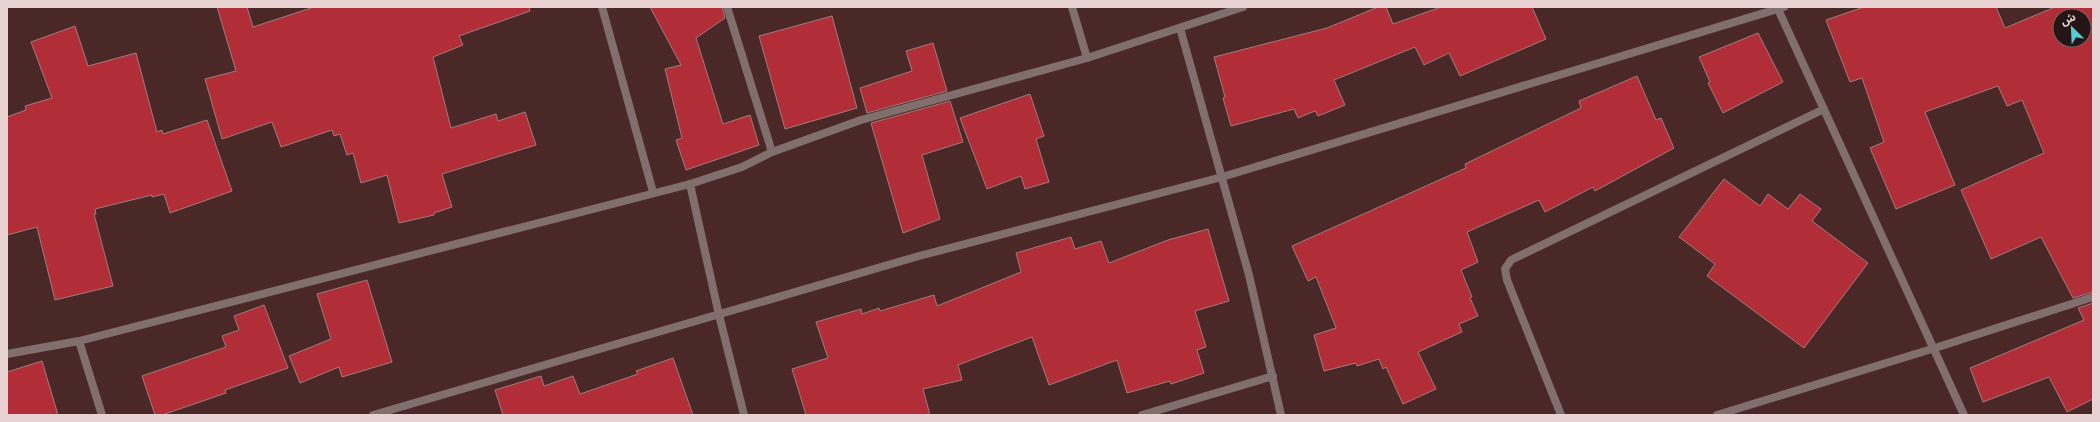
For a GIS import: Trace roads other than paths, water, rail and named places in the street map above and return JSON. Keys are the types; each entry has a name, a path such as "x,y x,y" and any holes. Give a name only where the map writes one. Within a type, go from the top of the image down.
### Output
{"street":[{"path":"602,7 653,192"},
{"path":"727,7 772,152"},
{"path":"1072,7 1087,58"},
{"path":"7,354 79,341 653,192 690,184 742,167 772,152 861,120 1087,58 1243,7"},
{"path":"373,415 919,256 1222,177 1780,8 1824,109 1935,348 1964,415"},
{"path":"1180,28 1249,275 1281,415"},
{"path":"1561,415 1507,280 1505,269 1511,260 1824,109"},
{"path":"690,184 719,315 744,415"},
{"path":"1717,415 1935,348 2093,297"},
{"path":"79,341 102,415"},
{"path":"1142,415 1273,376"}]}
